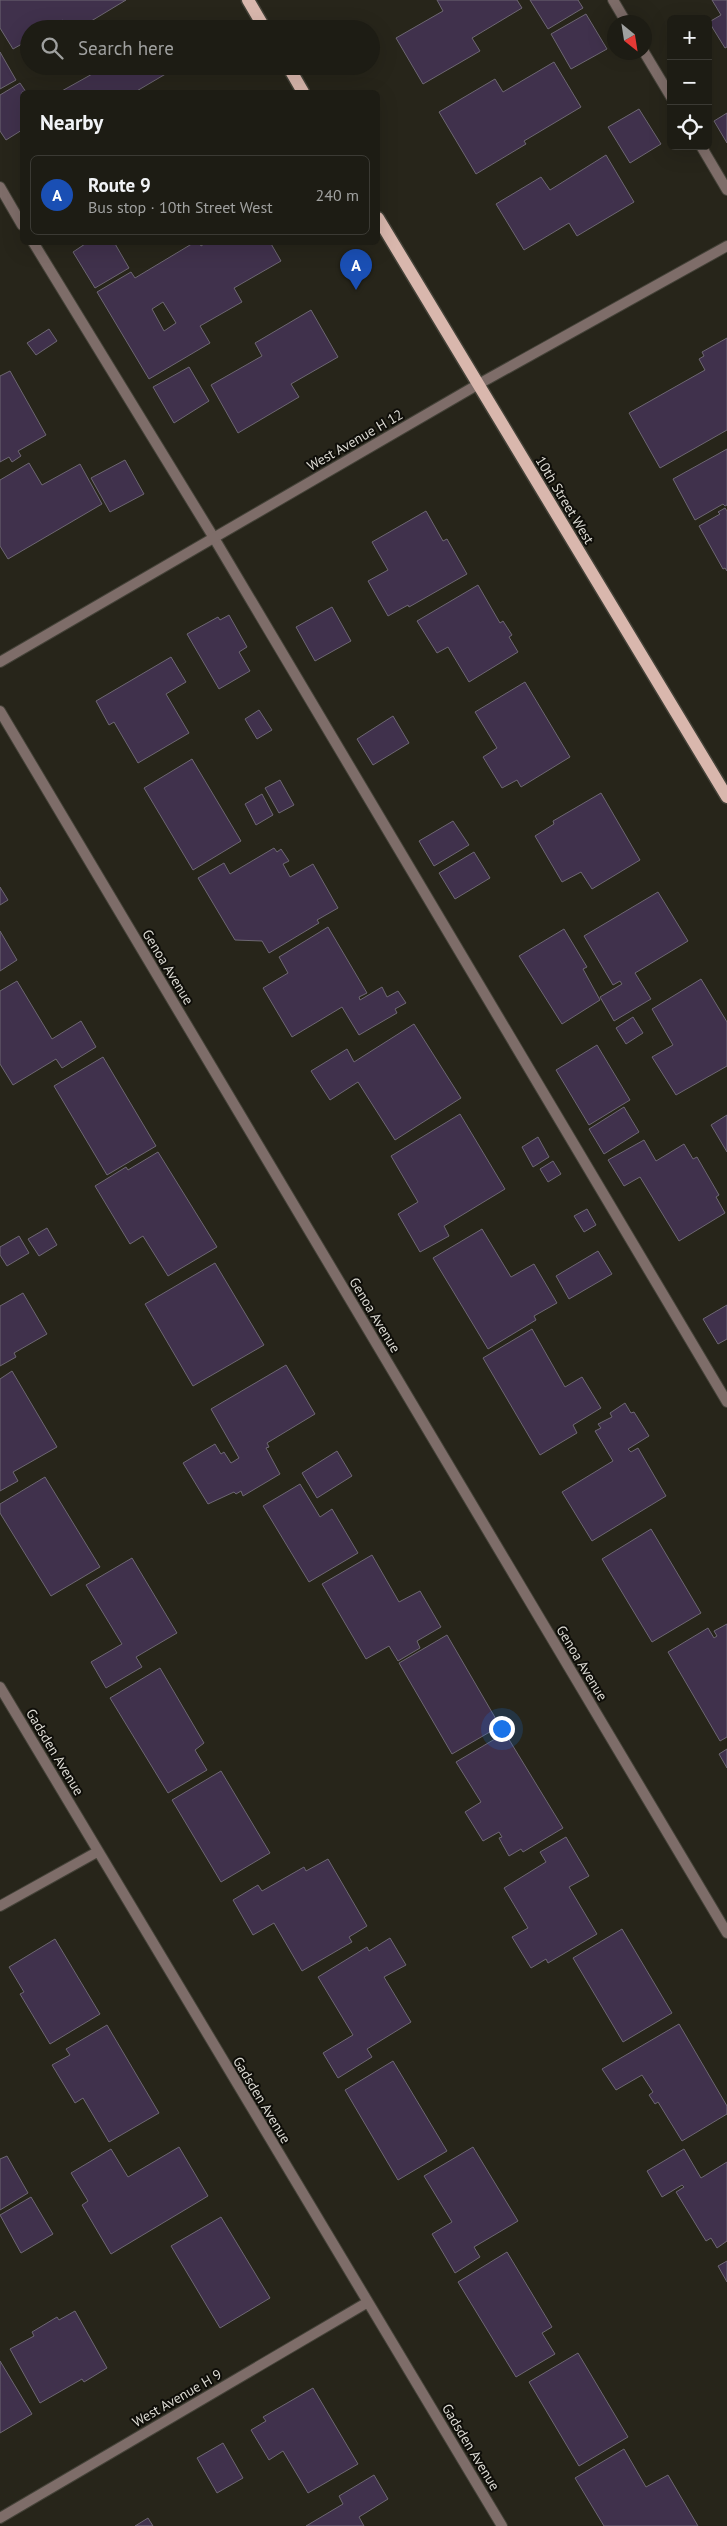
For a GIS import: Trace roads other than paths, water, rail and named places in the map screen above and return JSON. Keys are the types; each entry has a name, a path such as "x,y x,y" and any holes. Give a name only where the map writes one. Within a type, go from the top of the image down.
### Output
{"main road":[{"path":"248,0 260,20"},
{"path":"293,75 302,90"},
{"name":"10th Street West","path":"380,221 727,797"}],"street":[{"path":"613,0 622,15"},
{"path":"649,60 667,90"},
{"path":"702,150 727,190"},
{"path":"0,187 20,222"},
{"path":"35,245 214,538 727,1402"},
{"name":"West Avenue H 12","path":"0,662 477,385 727,246"},
{"name":"Genoa Avenue","path":"0,711 727,1933"},
{"name":"Gadsden Avenue","path":"0,1687 502,2526"},
{"path":"0,1906 97,1852"},
{"name":"West Avenue H 9","path":"0,2518 368,2302"}],"place":[{"name":"Route 9","path":"356,290"}]}
